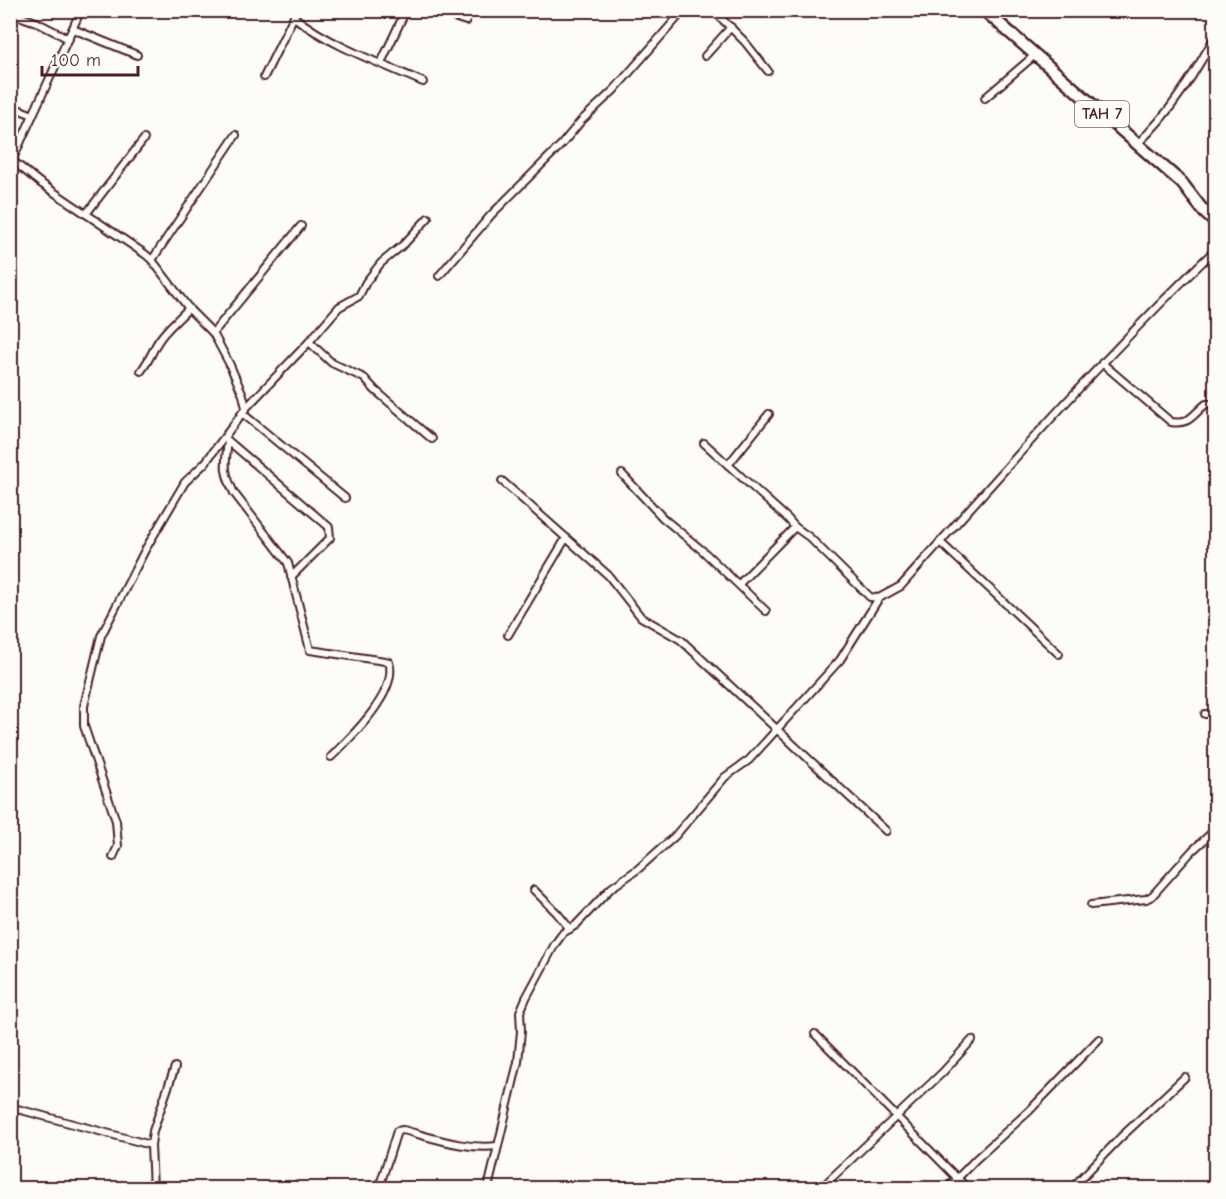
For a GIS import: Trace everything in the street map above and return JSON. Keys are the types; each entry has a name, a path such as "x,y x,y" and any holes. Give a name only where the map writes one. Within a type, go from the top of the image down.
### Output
{"highway":[{"name":"TAH 7","path":"984,10 1182,183 1215,224"}],"street":[{"path":"81,10 12,163 152,260 189,308 213,333 243,395 244,411 345,498"},
{"path":"264,77 297,10"},
{"path":"381,63 406,10"},
{"path":"431,10 466,21"},
{"path":"440,276 491,216 562,144 581,121 614,90 684,10"},
{"path":"713,10 731,27 768,71"},
{"path":"10,13 36,22 69,39"},
{"path":"294,17 316,32 423,82"},
{"path":"705,56 731,27"},
{"path":"73,29 137,55"},
{"path":"1137,144 1149,133 1180,93 1200,64 1215,35"},
{"path":"985,98 1035,56"},
{"path":"10,106 33,115"},
{"path":"152,260 236,135"},
{"path":"86,214 144,138"},
{"path":"1205,213 1215,203"},
{"path":"113,857 118,846 117,821 84,726 84,706 101,636 145,550 185,482 226,439 244,411 339,307 359,296 366,282 381,263 404,244 428,218"},
{"path":"213,333 301,226"},
{"path":"488,1188 518,1062 520,1012 562,933 576,925 611,888 638,869 675,837 725,777 749,760 840,660 879,598 901,586 1102,363 1151,311 1215,249"},
{"path":"141,371 152,357 162,337 189,308"},
{"path":"309,342 332,363 364,378 432,439"},
{"path":"1102,363 1171,422 1182,424 1191,419 1206,404 1215,404"},
{"path":"728,465 769,414"},
{"path":"226,439 329,527 330,538 291,577"},
{"path":"226,439 224,468 231,488 288,563 310,650 385,661 390,666 389,679 384,692 367,722 332,757"},
{"path":"704,443 795,527 809,537 870,597 879,598"},
{"path":"622,474 663,518 703,551 766,611"},
{"path":"502,481 608,575 641,617 681,640 886,831"},
{"path":"739,584 795,527"},
{"path":"508,635 566,538"},
{"path":"939,542 1059,654"},
{"path":"1205,714 1215,714"},
{"path":"1090,905 1146,899 1152,896 1215,829"},
{"path":"534,890 570,929"},
{"path":"815,1034 967,1188"},
{"path":"824,1188 943,1072 972,1040"},
{"path":"948,1188 1099,1040"},
{"path":"153,1188 151,1145 157,1118 176,1067"},
{"path":"1072,1188 1120,1138 1185,1077"},
{"path":"10,1107 151,1145"},
{"path":"379,1188 397,1131 402,1130 484,1148 498,1146"}]}
